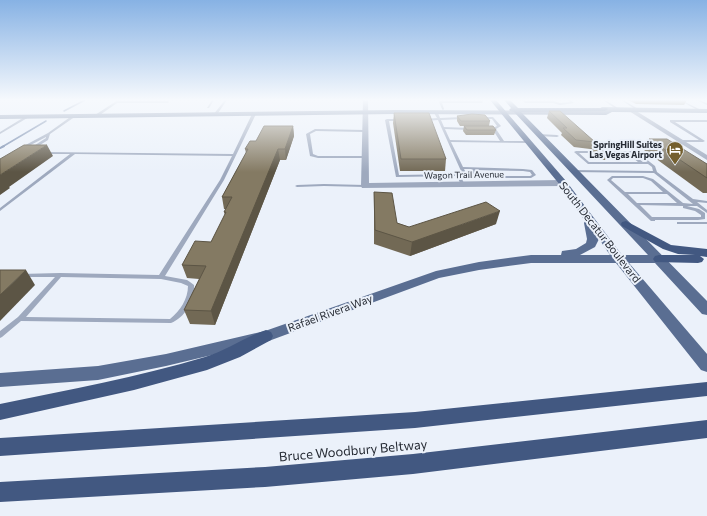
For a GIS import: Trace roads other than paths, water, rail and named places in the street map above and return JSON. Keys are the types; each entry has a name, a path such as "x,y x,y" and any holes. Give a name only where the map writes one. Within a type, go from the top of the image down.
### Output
{"highway":[{"path":"626,224 667,247 678,250 707,253"},
{"path":"659,259 707,260"},
{"path":"0,412 134,384 234,353 266,336"},
{"name":"Bruce Woodbury Beltway","path":"0,448 415,420 698,389"},
{"name":"Bruce Woodbury Beltway","path":"0,492 265,477 413,464 707,428"}],"main road":[{"name":"South Decatur Boulevard","path":"513,124 563,183 619,259 707,365"},
{"name":"South Decatur Boulevard","path":"529,124 572,171 626,224 707,310"},
{"path":"531,260 580,252 589,248 593,239 587,216"},
{"name":"Rafael Rivera Way","path":"0,380 98,373 166,360 266,336 436,275 479,266 531,260 659,259"}],"street":[{"path":"365,124 365,186"},
{"path":"653,124 707,158"},
{"name":"Wagon Trail Avenue","path":"365,186 563,183"}],"lane":[{"path":"0,133 15,124"},
{"path":"49,134 46,140 21,153 21,149 49,134 63,124"},
{"path":"161,277 222,180 249,124"},
{"path":"388,124 397,176 462,174 462,168 442,124"},
{"path":"486,129 494,129 499,126 498,124"},
{"path":"676,124 705,141"},
{"path":"365,131 335,130 327,128 310,132 308,134 311,155 331,157 366,157"},
{"path":"444,128 472,129"},
{"path":"494,129 503,142"},
{"path":"335,130 335,136"},
{"path":"539,135 557,136"},
{"path":"679,141 705,141"},
{"path":"450,142 528,142"},
{"path":"606,152 600,145 655,145"},
{"path":"626,145 650,163 654,167 655,172"},
{"path":"331,157 333,150"},
{"path":"635,152 576,152 588,163 650,163"},
{"path":"29,153 233,155"},
{"path":"0,210 74,154"},
{"path":"579,155 628,155 634,157 642,163"},
{"path":"462,168 472,168 500,168 507,170 527,170 532,172 534,175 531,177 480,177 476,176 472,168"},
{"path":"572,171 655,172 685,192 707,212"},
{"path":"458,175 463,185"},
{"path":"682,204 652,180 643,177 612,177 609,180 638,204 654,221 707,223"},
{"path":"662,177 676,181"},
{"path":"297,186 317,186 324,188 354,188 365,186"},
{"path":"623,193 668,193"},
{"path":"691,199 707,202"},
{"path":"638,204 698,205"},
{"path":"638,204 650,207 689,208 703,214 703,218 698,219 651,218"},
{"path":"15,274 161,277 187,282 191,285 192,290 184,309 179,316 171,321 20,320"},
{"path":"0,335 20,320 60,275"}],"waterway":[{"path":"2,147 41,124"}],"place":[{"name":"SpringHill Suites Las Vegas Airport","path":"675,165"}]}
